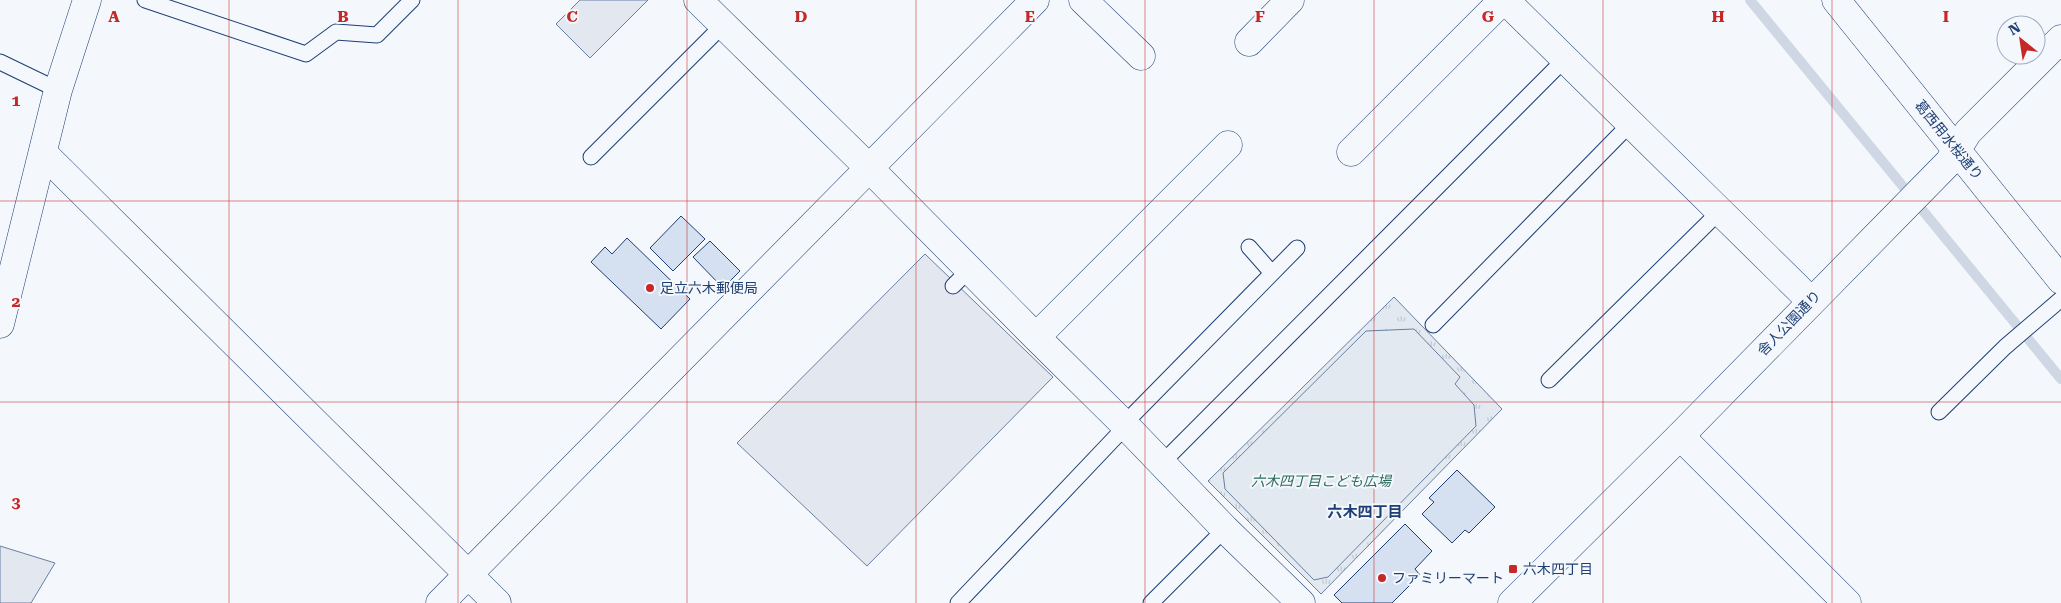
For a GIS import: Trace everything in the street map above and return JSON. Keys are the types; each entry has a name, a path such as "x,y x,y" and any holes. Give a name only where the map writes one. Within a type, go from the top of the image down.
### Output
{"street":[{"path":"0,324 4,291 43,153 58,90 87,0"},
{"path":"440,603 1035,0"},
{"path":"1083,0 1141,56"},
{"path":"1249,42 1290,0"},
{"path":"1351,152 1504,0 1811,301"},
{"name":"葛西用水桜通り","path":"1836,0 2061,280"},
{"path":"709,8 870,169 962,278 1036,337 1125,425 1225,529 1301,603"},
{"name":"舎人公園通り","path":"1512,603 1680,436 1948,162 1968,132 2061,39"},
{"path":"1036,337 1228,145"},
{"path":"43,153 289,399 497,603"},
{"path":"1680,436 1847,603"}],"lane":[{"path":"145,0 306,54 336,32 377,35 412,0"},
{"path":"591,157 709,8"},
{"path":"1162,463 1564,60"},
{"path":"0,62 58,90"},
{"path":"1433,325 1630,124"},
{"path":"1549,380 1719,212"},
{"path":"1249,247 1272,273"},
{"path":"958,603 1125,425 1297,248"},
{"path":"1938,412 2005,347 2061,299"},
{"path":"1151,603 1225,529"}],"green space":[{"name":"六木四丁目こども広場","path":"1394,297 1502,409 1321,594 1208,481"},
{"name":"六木四丁目こども広場","path":"1414,329 1460,377 1455,384 1474,405 1476,426 1328,577 1314,580 1225,489 1223,473 1366,331"}],"shaded area":[{"path":"580,0 648,0 590,58 556,24"},
{"path":"925,254 1053,377 867,566 737,443"},
{"path":"0,546 55,563 31,603 0,603"}],"building":[{"path":"681,216 705,239 673,271 650,248"},
{"path":"627,238 690,299 661,329 591,262 605,247 612,254"},
{"path":"710,241 740,271 723,288 693,257"},
{"path":"1457,470 1495,507 1469,533 1465,530 1452,543 1422,514 1434,502 1429,498"},
{"path":"1405,524 1432,551 1415,569 1420,575 1392,603 1342,603 1334,595"}],"waterway":[{"path":"1750,0 2061,379"}],"place":[{"name":"足立六木郵便局","path":"650,288"},
{"name":"六木四丁目","path":"1513,569"},
{"name":"ファミリーマート","path":"1382,578"}],"district":[{"name":"六木四丁目","path":"1365,512"}]}
